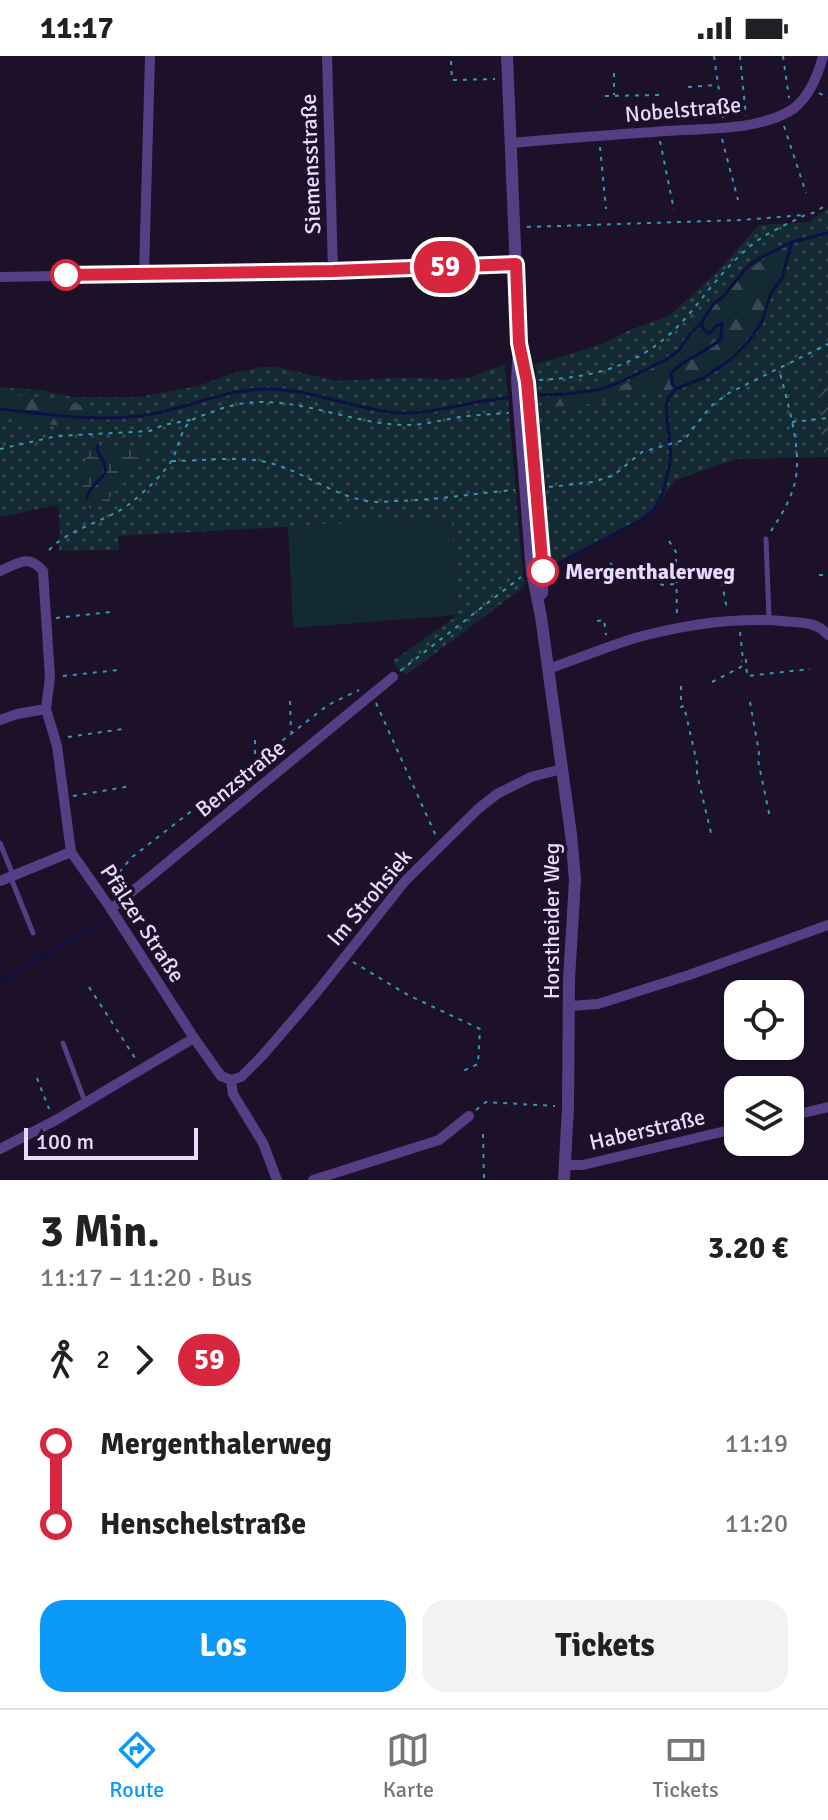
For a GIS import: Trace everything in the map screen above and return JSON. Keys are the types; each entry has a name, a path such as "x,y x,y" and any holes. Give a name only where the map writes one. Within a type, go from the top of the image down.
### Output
{"street":[{"path":"144,273 150,56"},
{"name":"Siemensstraße","path":"327,56 333,271"},
{"name":"Horstheider Weg","path":"507,56 519,343 517,382 543,571 541,617"},
{"path":"795,108 819,72 823,56"},
{"name":"Nobelstraße","path":"511,143 747,125 766,121 795,108"},
{"path":"0,277 516,264"},
{"name":"Horstheider Weg","path":"519,343 527,382 532,572 541,617 575,880 564,1180"},
{"path":"0,571 30,560 43,571 50,677 46,709 0,720"},
{"path":"548,669 635,638 734,620 769,620 818,626 828,635"},
{"name":"Benzstraße","path":"111,909 393,677"},
{"name":"Pfälzer Straße","path":"46,709 55,739 71,852 194,1038 221,1076 231,1080 233,1094 263,1143 277,1180"},
{"name":"Im Strohsiek","path":"231,1080 241,1077 263,1055 406,880 478,809 497,794 531,777 562,769"},
{"path":"8,878 71,852"},
{"path":"570,1006 598,1004 828,925"},
{"path":"0,1149 54,1121 194,1038"},
{"path":"804,1113 828,1107"},
{"path":"313,1180 439,1140 469,1116"},
{"name":"Haberstraße","path":"565,1165 583,1165 724,1131"}],"lane":[{"path":"766,539 769,620"},
{"path":"0,843 8,878 33,933"},
{"path":"63,1043 85,1103"}],"path":[{"path":"714,56 722,127 738,200"},
{"path":"740,56 747,125"},
{"path":"783,56 789,101 795,108"},
{"path":"451,61 452,80 508,79"},
{"path":"614,73 614,96"},
{"path":"688,87 718,85"},
{"path":"605,96 661,95"},
{"path":"780,115 806,193"},
{"path":"658,132 674,210"},
{"path":"600,136 606,209"},
{"path":"515,227 726,221 805,215 828,204"},
{"path":"527,382 596,374 637,357 659,343 687,316 748,247 805,215"},
{"path":"172,461 221,459 271,463 307,477 340,495 370,502 427,500 593,482 614,475 642,452 684,440 711,406 729,393 828,344"},
{"path":"766,539 795,483 797,465 779,368"},
{"path":"0,449 57,436 150,431 237,405 266,402 407,425 476,415 508,414 519,410"},
{"path":"791,422 828,418"},
{"path":"49,550 58,540 123,509 143,493 172,461 192,420"},
{"path":"669,541 676,552 678,629"},
{"path":"610,563 628,581 653,578 662,585 676,583"},
{"path":"393,677 520,578 532,572"},
{"path":"720,572 743,660 746,660 747,676 810,669"},
{"path":"819,575 828,575"},
{"path":"47,619 110,612"},
{"path":"597,621 604,620 608,648"},
{"path":"712,682 741,667 740,661 743,660"},
{"path":"50,677 118,670"},
{"path":"681,686 681,707 684,706 711,833"},
{"path":"111,909 113,880 131,858 328,705 359,690"},
{"path":"373,694 440,846"},
{"path":"290,701 291,735"},
{"path":"750,702 770,818"},
{"path":"55,739 123,729"},
{"path":"255,740 255,761"},
{"path":"64,797 131,786"},
{"path":"344,957 408,995 480,1029 478,1064 463,1071 463,1075"},
{"path":"89,987 142,1069"},
{"path":"37,1078 54,1121"},
{"path":"469,1116 486,1102 568,1107"},
{"path":"483,1134 484,1180"}],"green space":[{"path":"828,208 828,380 821,381 819,400 824,457 737,459 676,480 655,511 552,567 535,364 600,345 669,316 716,273 759,225 809,222"},
{"path":"790,244 781,276 769,292 760,323 730,358 705,375 656,396 630,390 599,403 549,407 545,402 548,397 614,390 681,352 715,305 748,269"},
{"path":"505,364 524,587 406,675 394,664 394,660 458,615 451,518 118,536 119,550 59,551 58,505 0,517 0,387 41,390 73,397 139,397 198,386 261,367 277,367 336,381 393,378 446,380 471,377"},
{"path":"828,380 828,457 824,457 819,400 821,381"},
{"path":"0,393 86,406 88,424 0,421"},
{"path":"91,449 147,449 150,454 145,463 135,469 106,501 91,509 84,505 83,470"},
{"path":"451,518 458,615 293,628 288,526"}],"waterway":[{"path":"539,395 598,390 667,359 679,350 713,304 723,297 746,268 792,242 828,233"},
{"path":"557,564 654,510 663,493 671,457 666,407 669,397 676,389 705,377 747,343 761,324 771,293 782,278 792,242"},
{"path":"676,389 671,373 721,339 722,323 709,334 702,323"},
{"path":"0,409 73,417 128,417 161,412 235,392 266,389 299,392 398,413 424,412 507,398"},
{"path":"87,498 94,484 105,473 98,445"},
{"path":"0,982 106,919"}],"bus line":[{"name":"59","path":"66,275 333,271 516,264 519,343 527,382 543,571"}],"place":[{"name":"Mergenthalerweg","path":"543,571"}]}
